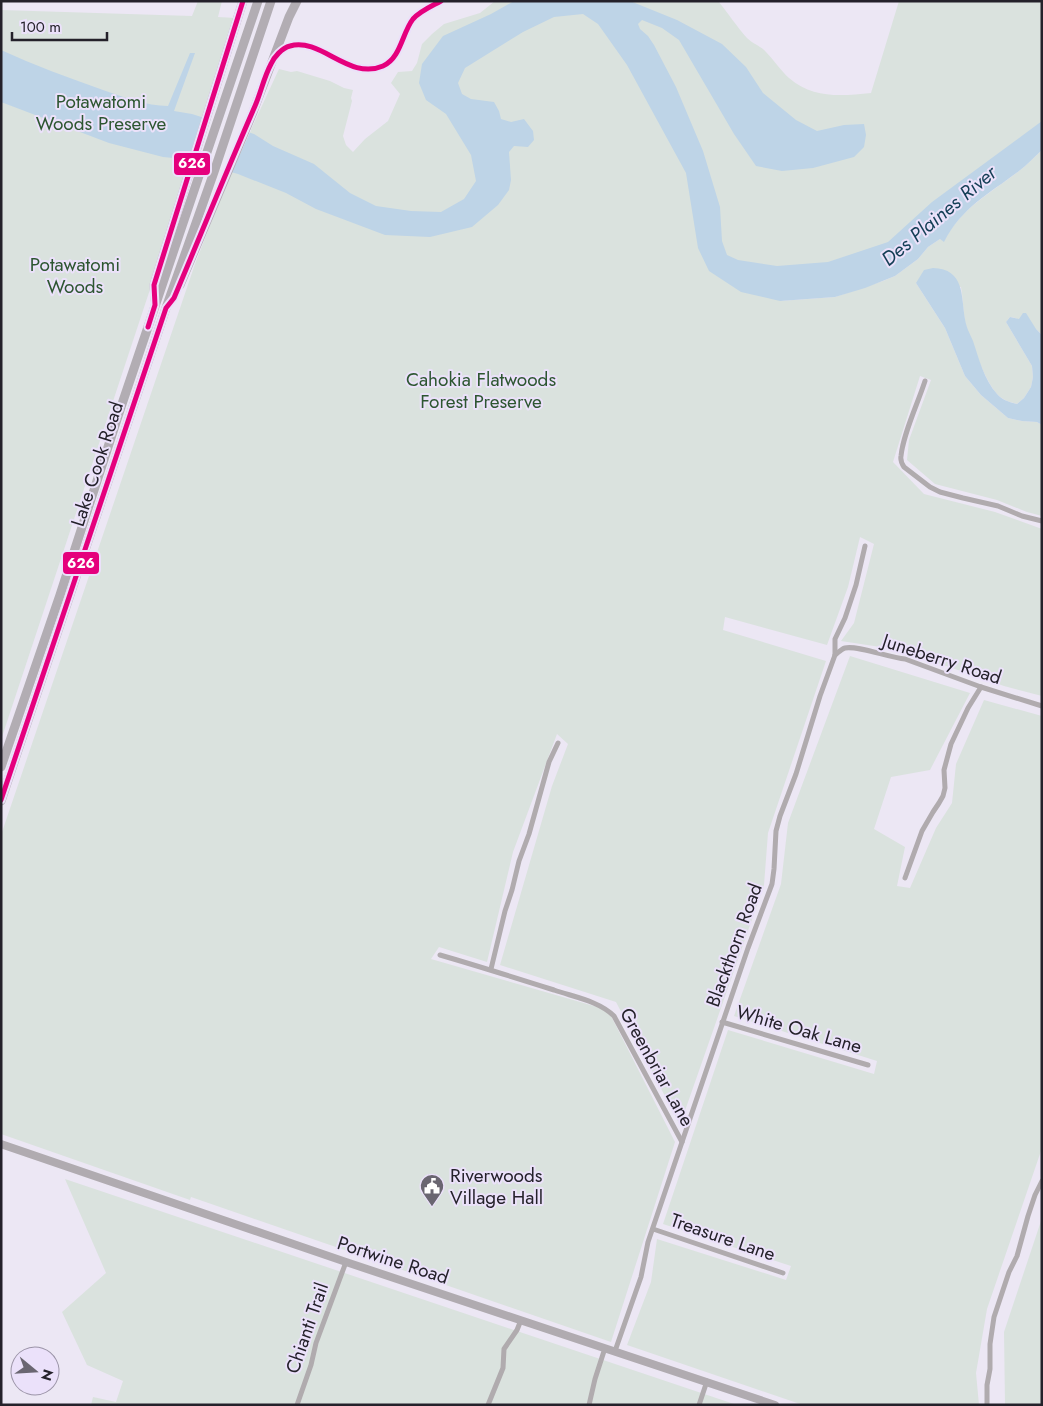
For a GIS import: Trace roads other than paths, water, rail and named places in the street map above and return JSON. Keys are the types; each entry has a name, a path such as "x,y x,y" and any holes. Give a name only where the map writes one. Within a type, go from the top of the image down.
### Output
{"main road":[{"path":"155,305 154,286 243,1"},
{"name":"Lake Cook Road","path":"1,766 258,1"},
{"path":"166,308 271,1"},
{"path":"166,308 174,298 297,1"},
{"name":"Lake Cook Road","path":"1,801 166,308"}],"street":[{"path":"272,60 286,47 300,44 358,68 371,70 385,66 394,56 414,17 442,1"},
{"path":"924,381 900,458 904,467 930,487 940,492 998,506 1022,516 1042,521"},
{"name":"Blackthorn Road","path":"614,1351 641,1277 644,1254 722,1022 772,884 776,831 780,816 796,774 835,655 834,639 846,618 865,546"},
{"name":"Juneberry Road","path":"835,655 846,648 905,659 981,688 1042,706"},
{"path":"905,878 922,831 932,812 940,803 945,788 944,770 951,744 968,708 981,688"},
{"path":"491,969 518,861 529,834 547,769 558,743"},
{"name":"Greenbriar Lane","path":"440,956 491,969 584,1000 608,1010 614,1016 682,1142"},
{"name":"White Oak Lane","path":"722,1022 868,1065"},
{"name":"Portwine Road","path":"1,1144 346,1262 775,1405"},
{"path":"987,1405 990,1344 994,1317 1009,1272 1017,1256 1035,1195 1042,1181"},
{"name":"Treasure Lane","path":"653,1229 783,1273"},
{"name":"Chianti Trail","path":"297,1405 311,1365 316,1343 346,1262"},
{"path":"488,1405 501,1376 505,1357 504,1349 517,1330 520,1320"},
{"path":"589,1405 604,1348"},
{"path":"700,1405 707,1381"}],"water":[{"name":"Des Plaines River","path":"514,1 630,1 677,20 722,44 746,67 763,93 796,120 817,131 844,125 864,124 866,135 864,147 854,157 813,168 782,171 756,166 734,134 679,40 662,28 642,20 638,24 654,45 676,87 703,151 720,207 722,241 727,255 738,260 777,266 828,262 888,242 932,202 1042,121 1042,150 1022,169 968,210 959,219 944,242 940,239 928,247 918,259 895,276 835,297 780,301 741,292 709,271 698,248 686,173 627,65 598,24 583,14 554,17 523,32 465,68 458,83 462,94 471,99 494,102 501,119 511,122 524,119 533,131 534,140 528,147 514,146 509,152 511,180 509,190 498,205 472,227 430,237 385,235 316,209 286,193 238,174 184,159 163,157 109,143 1,102 1,50 119,95 143,103 160,106 168,106 190,53 195,53 174,111 192,114 254,134 273,146 314,164 350,193 376,206 411,211 441,212 464,199 476,181 471,155 446,114 426,100 419,83 422,64 443,36"},
{"path":"933,268 951,273 956,279 962,293 966,325 982,369 992,388 1008,402 1017,404 1024,398 1031,387 1033,377 1032,366 1006,322 1010,317 1019,319 1023,313 1026,313 1042,335 1042,425 1037,422 1008,418 981,395 965,376 945,328 916,283 924,270"}],"place":[{"name":"Riverwoods Village Hall","path":"432,1207"}],"park label":[{"name":"Potawatomi Woods Preserve","path":"101,112"},
{"name":"Potawatomi Woods","path":"75,275"},
{"name":"Cahokia Flatwoods Forest Preserve","path":"481,390"}]}
